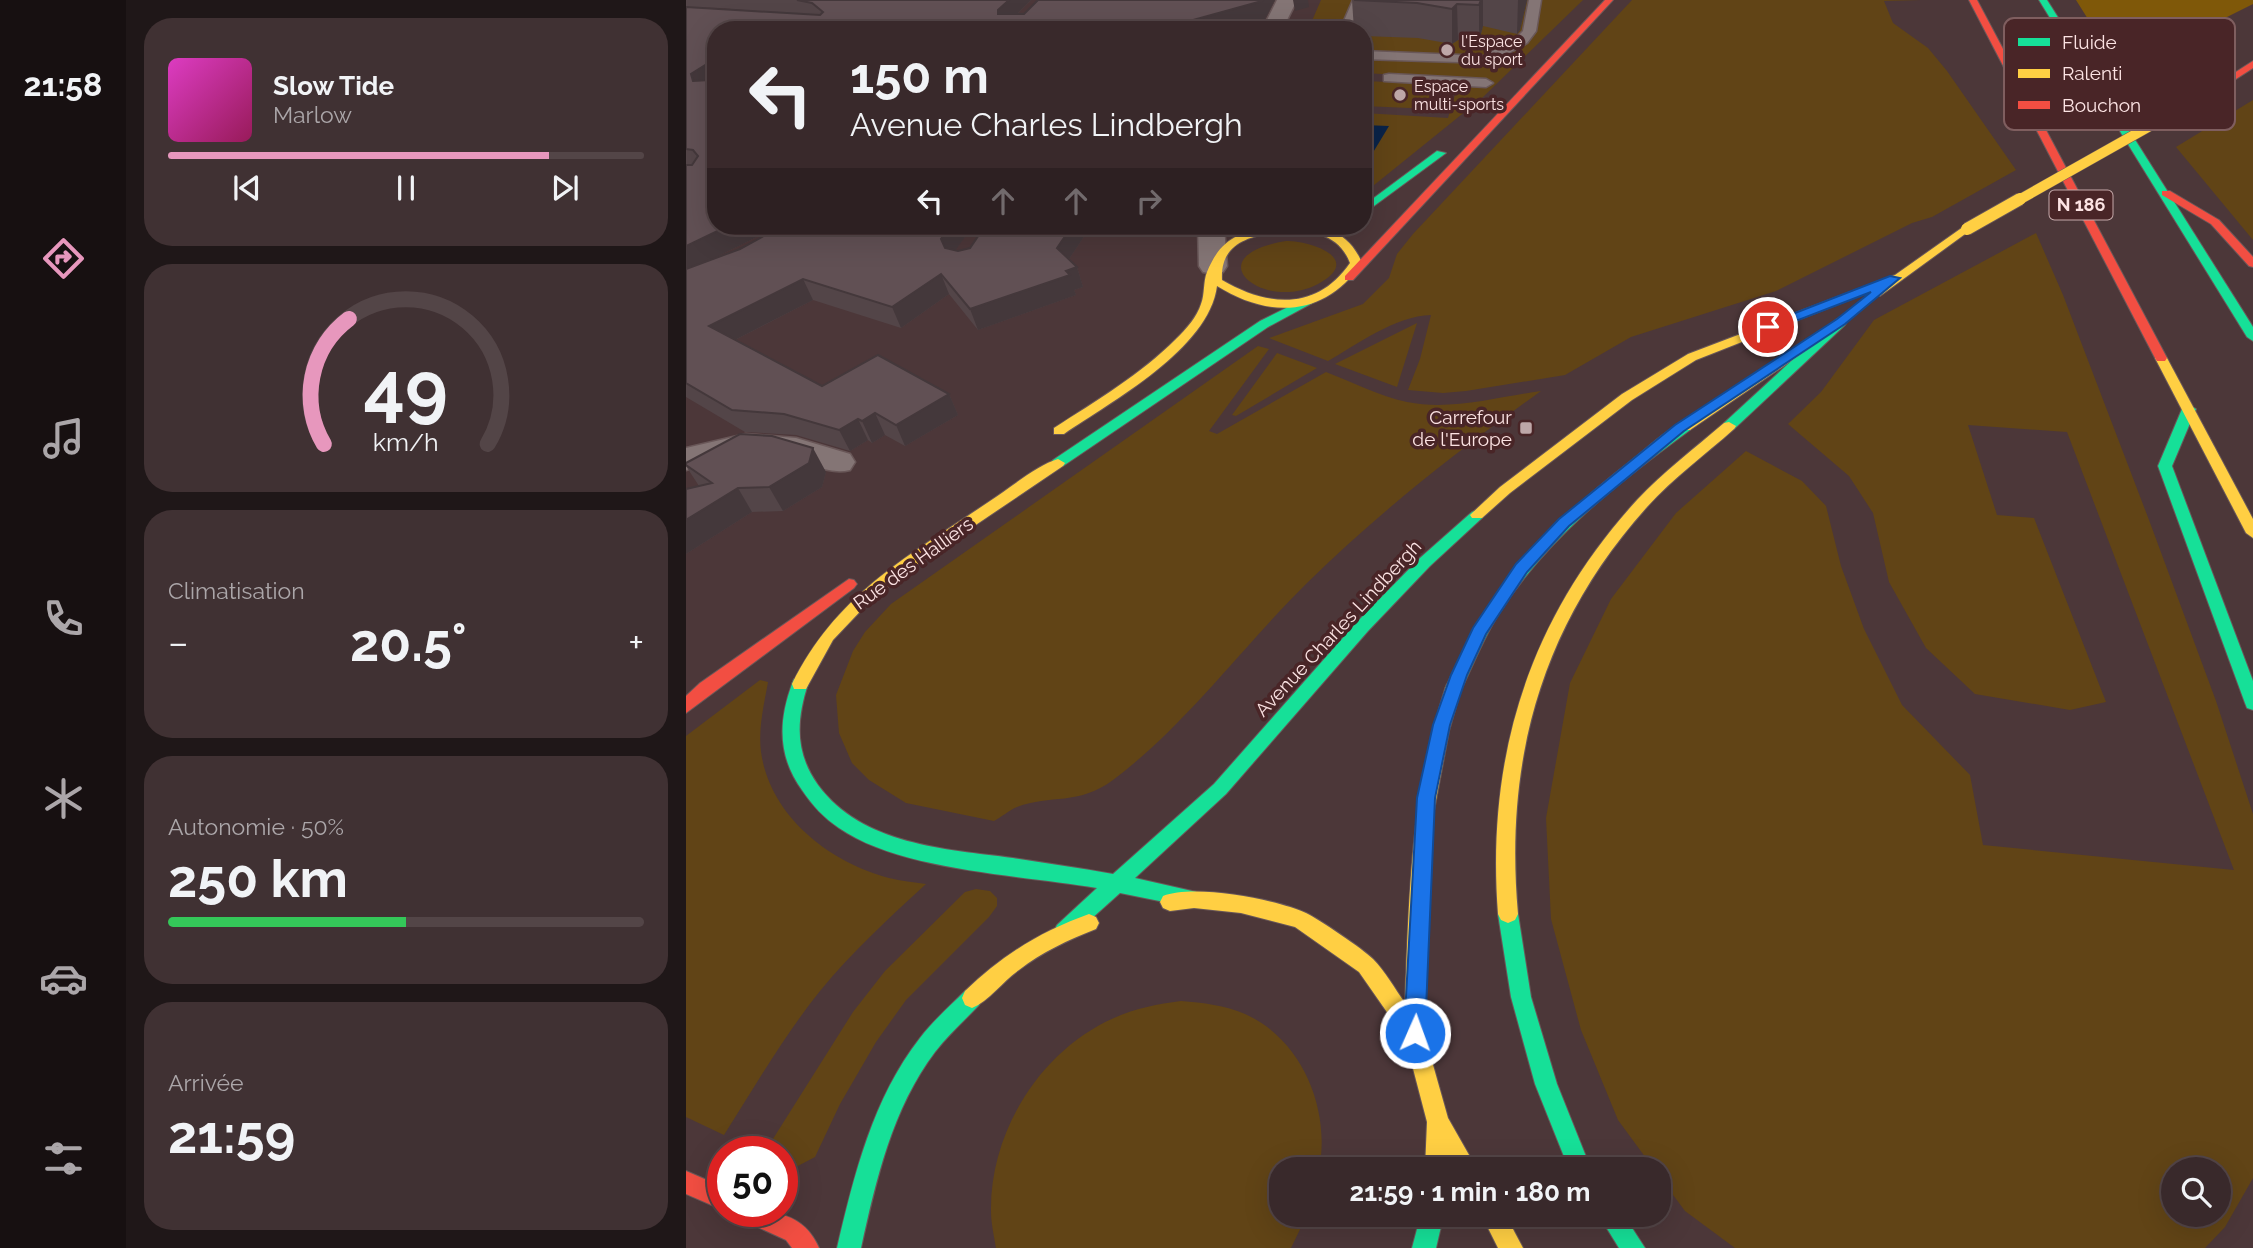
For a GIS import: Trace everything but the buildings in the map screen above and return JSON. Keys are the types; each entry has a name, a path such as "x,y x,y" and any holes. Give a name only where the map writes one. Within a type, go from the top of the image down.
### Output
{"main road":[{"path":"1372,204 1515,97 1609,0"},
{"name":"N 186","path":"1973,0 2004,59"},
{"path":"2043,0 2054,18"},
{"name":"Avenue Charles Lindbergh","path":"2235,76 2253,64"},
{"name":"Avenue Charles Lindbergh","path":"2235,90 2253,84"},
{"name":"Rue des Halliers","path":"1194,899 1116,882 941,854 884,841 857,830 814,798 793,759 789,736 792,706 808,662 823,636 840,618 896,571 1264,324 1334,290 1349,278 1469,152 1515,97"},
{"name":"N 186","path":"2042,130 2253,533"},
{"path":"2125,130 2253,338"},
{"name":"Avenue Charles Lindbergh","path":"1415,1033 1426,798 1441,725 1459,675 1479,632 1521,568 1564,523 1679,428 1841,322 1894,278 1967,229 2143,130"},
{"path":"2163,191 2215,222 2253,264"},
{"path":"1049,439 1165,353 1196,322 1204,311 1217,256 1237,240 1251,235"},
{"path":"1332,235 1352,248 1356,263 1349,278"},
{"path":"1213,269 1223,289 1247,300 1278,304 1312,299"},
{"name":"Avenue Charles Lindbergh","path":"1064,931 1220,789 1362,627 1425,562 1505,490 1627,397 1692,357 1894,278"},
{"path":"1574,1157 1553,1111 1527,1028 1511,954 1504,869 1506,808 1515,739 1527,694 1558,621 1584,577 1642,504 1841,322"},
{"path":"2189,409 2165,466 2253,703"},
{"name":"Rue des Halliers","path":"686,706 706,688 861,575"},
{"path":"1148,905 1194,899 1241,904 1300,920 1336,942 1366,965 1415,1033 1438,1122 1459,1157"},
{"path":"849,1248 866,1172 883,1124 922,1052 988,981 1064,931 1100,919"},
{"path":"1437,1157 1438,1122"},
{"path":"686,1182 707,1192"},
{"path":"783,1227 794,1232 807,1248"},
{"path":"1424,1248 1430,1227"},
{"path":"1499,1227 1511,1248"},
{"path":"1618,1227 1633,1248"}],"street":[{"path":"1276,21 1287,0"},
{"path":"1211,235 1213,269"},
{"path":"686,459 761,442 800,448 838,462"}],"lane":[{"path":"1350,21 1359,0"},
{"path":"1372,55 1486,60 1522,40 1528,31 1535,0"},
{"path":"1389,78 1486,83"}],"shaded area":[{"name":"l'Espace du sport","path":"1321,0 1583,0 1482,98 1372,187 1372,114 1448,118 1460,78 1372,73 1372,21 1312,21"},
{"path":"1632,0 1921,0 1884,1 1893,23 1928,48 1947,71 2016,170 1932,217 1912,223 1776,291 1631,337 1565,375 1466,391 1443,393 1408,390 1420,359 1431,315 1404,320 1364,339 1328,361 1269,338 1363,304 1389,278 1397,254 1413,234"},
{"path":"2076,0 2253,0 2253,4 2225,18 2087,18"},
{"name":"Espace multi-sports","path":"1372,81 1440,84 1434,109 1372,106"},
{"path":"2253,100 2253,240 2176,147 2204,130 2235,130 2235,111"},
{"path":"2036,233 2063,295 2149,520 2216,701 2253,814 2253,1178 2231,1216 2231,1157 2161,1157 2161,1227 2225,1227 2205,1248 1735,1248 1685,1211 1671,1192 1671,1157 1645,1157 1618,1120 1581,1030 1551,919 1546,818 1570,683 1611,599 1676,513 1746,451 1802,481 1826,506 1841,566 1864,629 1902,705 1970,775 1983,845 2234,870 2067,432 1968,425 1997,515 2034,518 2106,702 2070,710 1975,694 1926,648 1889,582 1873,513 1849,476 1788,424 1821,392 1874,320"},
{"path":"1286,241 1308,244 1329,253 1335,259 1336,267 1331,275 1318,284 1297,291 1277,292 1259,287 1247,279 1241,269 1244,258 1259,248"},
{"path":"1417,323 1397,387 1335,364"},
{"path":"1258,346 1269,349 1209,431 1217,434 1326,372 1386,396 1424,404 1457,404 1541,391 1450,459 1362,531 1307,583 1165,735 1100,788 1076,797 1029,803 994,821 906,803 869,780 852,763 839,733 836,695 853,651 865,632 891,604"},
{"path":"1277,353 1317,368 1236,416 1232,415"},
{"path":"760,680 768,682 761,725 761,752 776,796 790,816 806,833 845,861 889,878 926,884 858,949 820,991 782,1043 724,1135 686,1117 686,736"},
{"path":"976,889 990,891 997,898 997,906 906,1000 876,1042 840,1104 815,1157 798,1166 798,1136 775,1136 853,1012 885,971 965,892"},
{"path":"1181,1001 1230,1008 1265,1025 1297,1058 1316,1101 1322,1146 1321,1157 1269,1157 1269,1227 1301,1227 1291,1248 996,1248 991,1211 993,1181 1010,1123 1025,1096 1064,1050 1088,1032 1114,1018 1147,1007"}],"water":[{"path":"1372,125 1389,126 1372,154"}],"traffic: fast":[{"path":"2043,0 2054,18"},
{"path":"2124,130 2253,337"},
{"path":"1372,204 1441,153"},
{"path":"1058,463 1264,324 1312,299"},
{"path":"1729,426 1841,322"},
{"path":"2189,409 2165,466 2253,703"},
{"path":"1453,689 1494,608 1548,540 1613,482 1685,427"},
{"path":"1064,931 1220,789 1362,627 1425,562 1477,515"},
{"path":"800,684 791,719 792,752 801,775 821,802 846,823 874,838 906,849 1077,876 1194,899"},
{"path":"1508,914 1521,997 1546,1084 1575,1157"},
{"path":"849,1248 875,1147 894,1100 926,1047 972,998"},
{"path":"1424,1248 1430,1227"},
{"path":"1618,1227 1633,1248"}],"traffic: slow":[{"path":"1967,229 2143,130"},
{"path":"1876,294 1967,229"},
{"path":"1247,235 1226,247 1219,256 1216,281 1252,299 1292,304 1329,293 1344,280 1356,263 1352,252 1332,235"},
{"path":"1059,431 1140,376 1179,342 1205,309 1213,272"},
{"path":"1477,515 1505,490 1627,397 1692,357 1894,278"},
{"path":"1685,427 1828,330"},
{"path":"2161,358 2253,533"},
{"path":"1508,914 1504,871 1509,783 1528,698 1543,656 1583,579 1611,540 1662,483 1729,426"},
{"path":"800,684 812,659 828,636 866,596 909,563 1058,463"},
{"path":"1414,1033 1424,816 1440,731 1453,689"},
{"path":"1170,902 1194,899 1241,904 1300,920 1366,965 1414,1033 1438,1122 1437,1157"},
{"path":"972,998 1026,953 1089,923"},
{"path":"1438,1122 1459,1157"},
{"path":"1499,1227 1511,1248"}],"traffic: jam":[{"path":"1349,278 1609,0"},
{"path":"1973,0 2004,59"},
{"path":"2235,76 2253,64"},
{"path":"2041,130 2161,358"},
{"path":"2166,193 2215,222 2253,264"},
{"path":"686,706 706,688 849,584"},
{"path":"686,1182 707,1192"},
{"path":"783,1227 794,1232 807,1248"}],"place":[{"name":"l'Espace du sport","path":"1447,50"},
{"name":"Espace multi-sports","path":"1400,95"},
{"name":"Carrefour de l'Europe","path":"1526,428"}],"route":[{"path":"1415,1033 1426,798 1441,725 1459,675 1479,632 1521,568 1564,523 1679,428 1841,322 1894,278 1768,327"}]}
